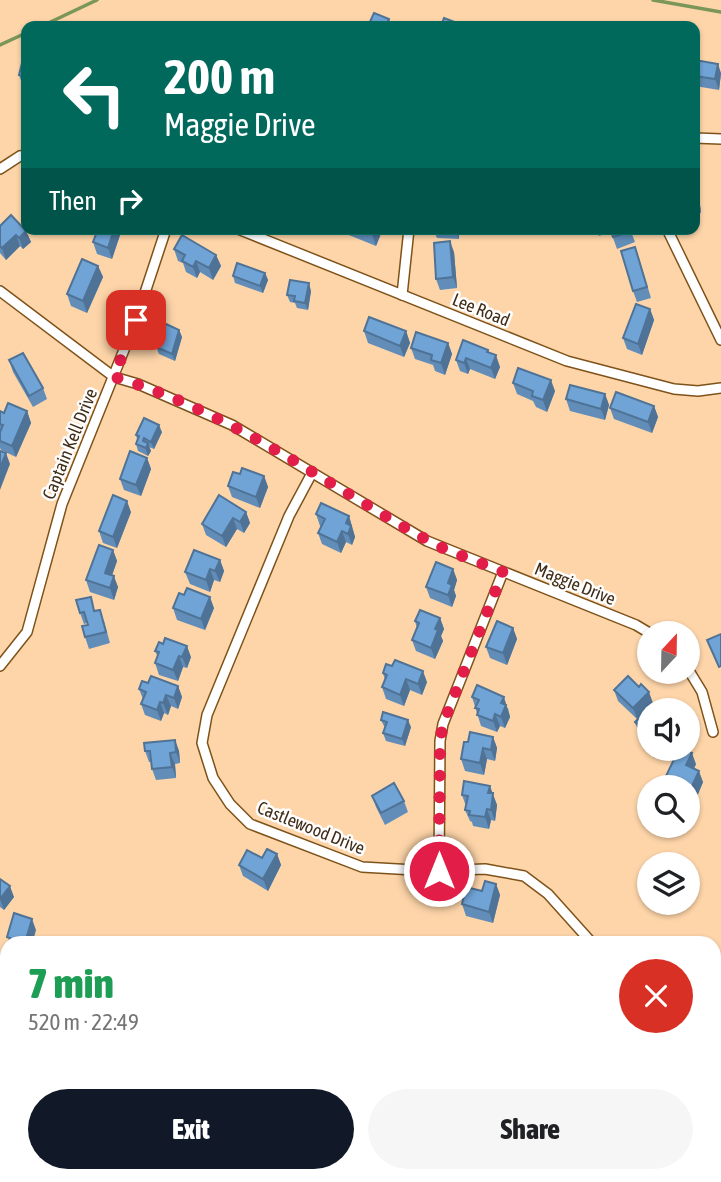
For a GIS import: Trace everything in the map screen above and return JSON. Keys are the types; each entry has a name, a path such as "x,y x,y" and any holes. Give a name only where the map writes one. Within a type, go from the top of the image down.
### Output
{"street":[{"path":"700,138 721,139"},
{"path":"0,169 21,156"},
{"name":"Captain Kell Drive","path":"0,666 27,632 62,504 136,320 164,235"},
{"name":"Lee Road","path":"253,235 567,361 674,389 698,391 721,388"},
{"path":"402,295 408,235"},
{"path":"670,235 721,340"},
{"name":"Maggie Drive","path":"0,290 114,377 138,384 232,425 427,541 637,626"},
{"name":"Castlewood Drive","path":"312,473 289,516 207,715 202,743 213,778 230,804 250,824 362,867 439,871 485,869 524,876 548,894 586,936"},
{"path":"439,871 440,741 443,724 503,572"},
{"path":"697,684 702,692 713,732"}],"building":[{"path":"374,13 389,19 388,21 370,21"},
{"path":"700,61 718,64 715,79 700,77"},
{"path":"11,215 21,226 22,235 19,238 16,235 2,248 0,226"},
{"path":"96,235 112,235 108,248 93,242"},
{"path":"182,235 216,255 209,268 196,261 193,267 182,261 185,255 174,249"},
{"path":"450,241 453,277 436,279 434,243"},
{"path":"635,247 647,287 633,291 621,251"},
{"path":"82,259 98,266 83,301 67,294"},
{"path":"237,263 265,273 260,286 233,276"},
{"path":"290,280 309,283 305,303 294,301 295,296 287,295"},
{"path":"636,304 650,309 638,344 623,338"},
{"path":"369,317 406,331 400,346 364,331"},
{"path":"166,324 179,330 172,354 156,347"},
{"path":"416,332 448,343 441,363 431,360 432,355 411,348"},
{"path":"463,340 496,355 491,368 466,358 464,363 456,360"},
{"path":"23,353 43,388 29,396 9,360"},
{"path":"518,368 551,380 543,400 532,396 533,391 513,383"},
{"path":"570,385 605,394 601,409 566,399"},
{"path":"616,392 654,406 648,422 610,408"},
{"path":"8,403 27,411 12,446 0,441 3,425 0,424 0,411 4,413"},
{"path":"144,418 159,425 151,442 144,438 143,441 148,443 146,448 136,444 139,436 136,435"},
{"path":"0,451 6,453 0,468"},
{"path":"130,451 147,458 136,485 120,479"},
{"path":"242,468 264,476 256,497 228,486 233,472 240,474"},
{"path":"113,495 127,501 113,537 99,531"},
{"path":"219,495 246,512 240,522 233,518 222,536 202,524"},
{"path":"321,503 349,516 346,523 351,526 348,534 342,531 337,542 318,533 325,519 316,514"},
{"path":"99,545 113,550 105,573 114,576 110,588 86,580"},
{"path":"194,550 220,560 215,571 210,569 206,580 185,572"},
{"path":"436,562 453,569 448,583 452,585 448,595 426,587"},
{"path":"187,588 210,597 201,619 173,608 179,593 184,595"},
{"path":"91,597 94,611 100,610 106,632 85,637 82,626 88,625 76,600"},
{"path":"420,610 440,618 431,648 412,640 419,623 415,621"},
{"path":"497,621 513,628 503,653 486,647"},
{"path":"721,634 721,666 719,667 707,640"},
{"path":"165,638 187,646 173,670 155,663 159,652 155,651 159,642 163,644"},
{"path":"395,660 423,671 418,684 406,679 400,695 382,687 387,675 383,673 386,664 392,666"},
{"path":"151,676 178,686 174,698 166,695 157,710 141,704 146,692 139,689 142,681 148,683"},
{"path":"628,676 649,692 643,698 637,698 637,704 633,708 614,690"},
{"path":"477,685 504,697 501,703 506,705 501,717 495,714 493,721 477,715 479,709 475,708 479,700 472,697"},
{"path":"383,712 408,720 402,739 383,733 387,722 381,720"},
{"path":"470,732 493,737 491,750 483,748 480,763 461,759 464,742 468,742"},
{"path":"175,740 176,752 170,753 172,767 152,769 150,751 145,751 144,743"},
{"path":"673,761 688,761 686,765 699,771 697,775 666,775"},
{"path":"464,781 490,786 488,793 493,793 491,810 487,809 485,817 469,815 470,811 465,810 468,796 462,795"},
{"path":"394,783 404,801 381,813 372,796"},
{"path":"267,849 277,854 263,879 239,865 247,850 262,858"},
{"path":"0,879 10,886 0,899"},
{"path":"485,881 496,884 489,912 462,904 466,887 482,891"},
{"path":"14,913 32,919 27,936 7,936"}],"waterway":[{"path":"53,21 97,0"},
{"path":"653,0 721,12"},
{"path":"0,45 21,35"}],"route":[{"path":"136,320 114,377 138,384 232,425 427,541 503,572 443,724 440,741 439,871"}]}
